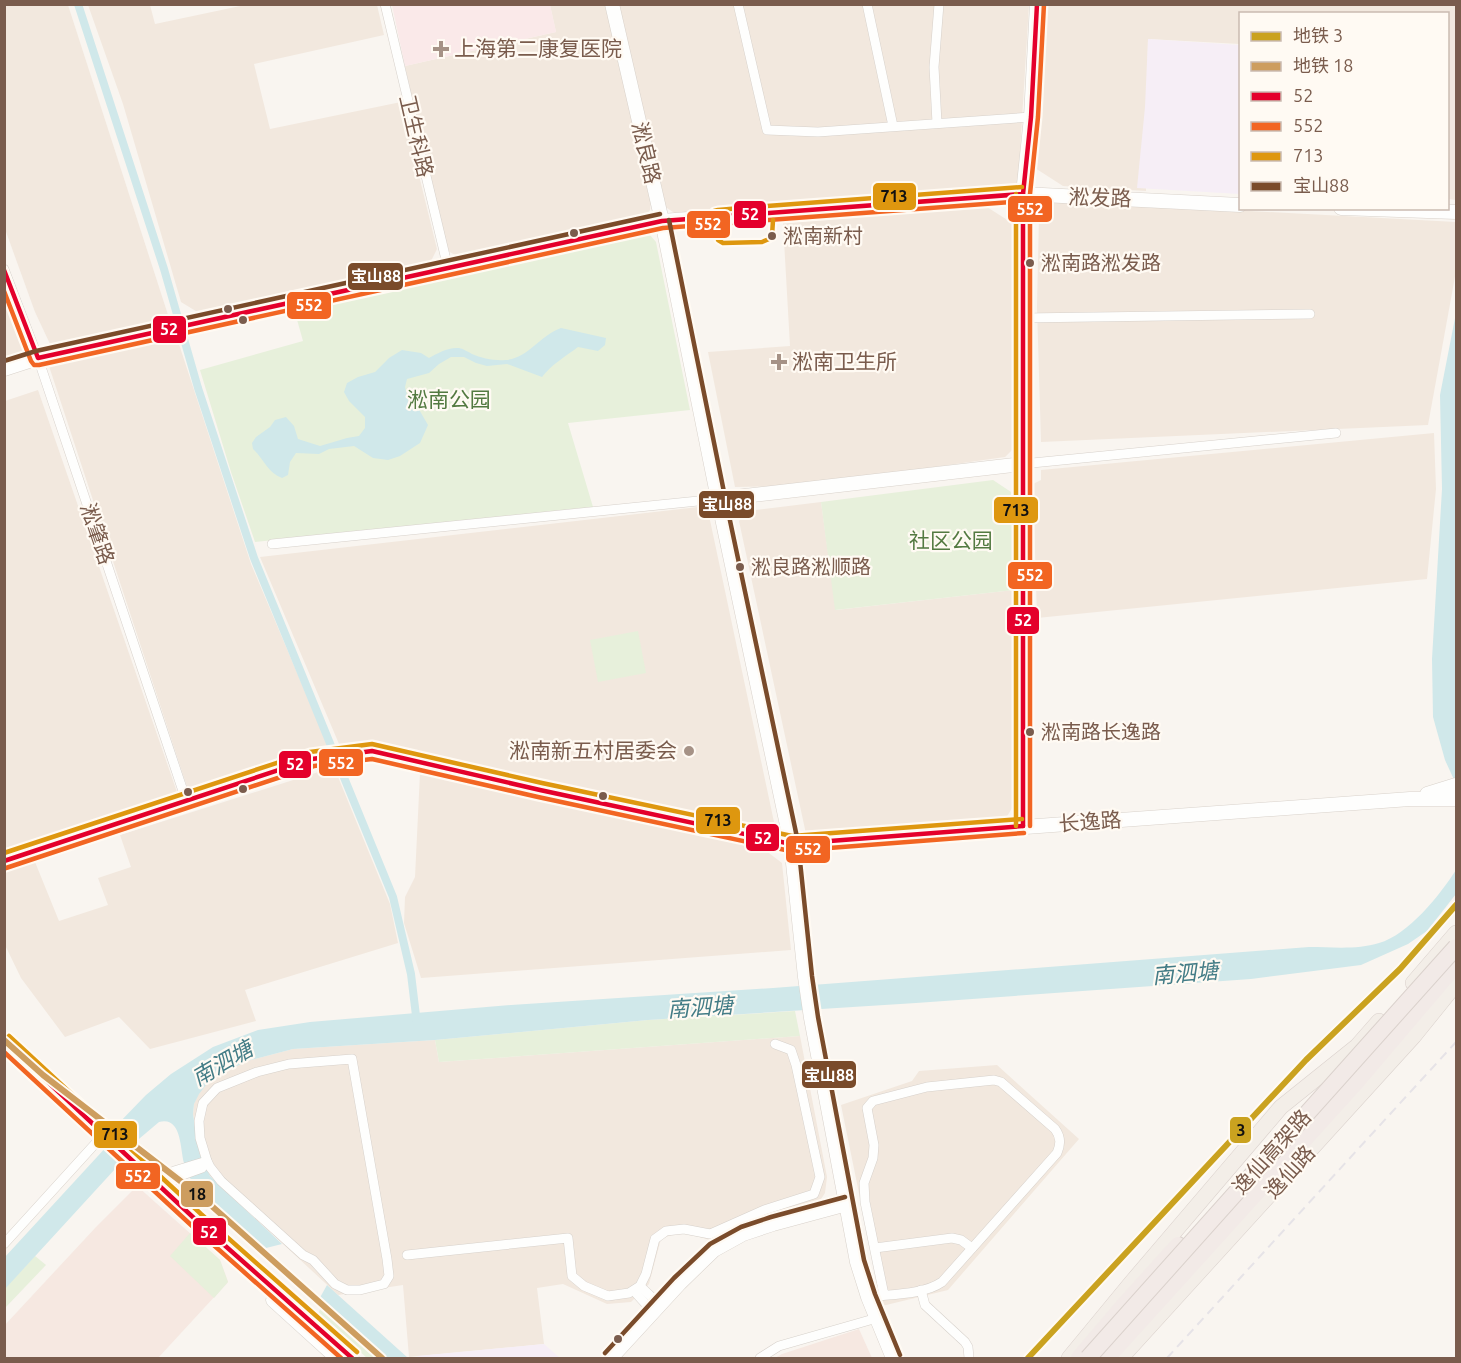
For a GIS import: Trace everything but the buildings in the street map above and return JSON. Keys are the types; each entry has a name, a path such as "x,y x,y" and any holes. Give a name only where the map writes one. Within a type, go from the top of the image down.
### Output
{"highway":[{"name":"逸仙高架路","path":"1090,1359 1456,947"},
{"name":"逸仙高架路","path":"1107,1359 1353,1086 1456,965"},
{"path":"1080,1359 1124,1305 1357,1046"}],"main road":[{"name":"逸仙路","path":"1090,1359 1316,1110 1357,1046 1456,933"},
{"name":"逸仙路","path":"1121,1359 1414,1036 1456,984"},
{"name":"逸仙路","path":"1069,1359 1281,1107 1357,1046"}],"street":[{"name":"卫生科路","path":"385,4 448,268"},
{"name":"淞良路","path":"612,4 662,221 791,844 811,1018 857,1262 868,1297 893,1359"},
{"path":"738,4 767,130 818,132 1031,117"},
{"path":"867,4 893,126"},
{"path":"937,123 934,68 939,4"},
{"path":"1023,826 1023,194 1031,117 1037,4"},
{"name":"淞发路","path":"4,369 38,358 662,221 1023,194 1239,205"},
{"path":"1398,210 1456,212"},
{"name":"淞肇路","path":"4,268 38,358 186,800"},
{"path":"1023,318 1310,314"},
{"path":"272,544 1336,433"},
{"name":"长逸路","path":"4,861 312,759 372,751 791,844 1410,799 1455,790"},
{"path":"4,1041 210,1233 352,1359"},
{"path":"407,1255 568,1238 572,1276 584,1286 608,1296 629,1293 637,1288 646,1274 655,1239 666,1231 684,1229 710,1234 764,1210 814,1194 820,1177 796,1065 791,1050 775,1044"},
{"path":"352,1059 387,1259 388,1276 384,1284 360,1290 347,1290 335,1284 313,1260 303,1255 205,1165 198,1121 203,1103 217,1088 257,1072 289,1064 352,1059"},
{"path":"868,1297 884,1295 921,1290 942,1282 1057,1153 1059,1136 1055,1129 998,1080 927,1087 869,1104 867,1108 874,1145 873,1158 864,1183 865,1202 884,1295"},
{"path":"4,1244 108,1138"},
{"path":"161,1188 174,1171 179,1172 205,1165"},
{"path":"611,1359 656,1308 714,1250 743,1234 847,1204"},
{"path":"210,1233 248,1277 338,1359"},
{"path":"875,1248 952,1238 961,1240 972,1248"},
{"path":"637,1288 656,1308"},
{"path":"921,1290 924,1305 965,1342 969,1359"},
{"path":"760,1358 779,1346 877,1318"}],"shaded area":[{"path":"5,4 68,5 169,318 50,344 35,312 5,229"},
{"path":"88,5 150,5 155,24 245,5 377,5 384,35 254,64 270,129 401,102 437,249 431,261 199,313 181,302 123,104"},
{"name":"上海第二康复医院","path":"392,5 550,5 556,32 405,66"},
{"path":"550,5 606,5 651,201 650,210 646,216 457,256 446,250 405,66 556,32"},
{"path":"619,5 1029,5 1018,185 1010,190 676,214 664,206"},
{"path":"1044,5 1456,5 1456,200 1449,199 1449,12 1239,12 1239,44 1148,39 1146,191 1063,186 1035,168"},
{"path":"1148,39 1239,45 1239,194 1137,188 1145,107"},
{"path":"1045,200 1456,222 1456,271 1428,425 1041,442 1037,307 1039,215 1045,208"},
{"path":"987,207 1012,223 1012,450 1005,457 800,486 735,487 708,352 790,346 783,223"},
{"path":"4,291 27,350 5,357 4,357"},
{"path":"176,335 251,564 328,746 250,768 188,790 48,363"},
{"path":"38,390 178,795 5,853 5,401"},
{"path":"1434,433 1436,489 1427,579 1037,618 1033,484 1041,480 1041,470"},
{"path":"821,502 836,610 1014,590 1014,805 1006,818 806,834 739,521 747,511"},
{"path":"707,506 774,822 767,831 396,746 339,744 260,557"},
{"path":"334,767 390,904 398,943 245,990 256,1021 150,1049 119,1017 65,1037 21,978 5,945 5,872 35,862 59,921 108,905 98,878 131,867 120,835"},
{"path":"420,773 761,847 782,863 791,950 421,978 404,923 405,897 415,877"},
{"path":"800,1036 827,1177 825,1193 819,1202 742,1225 713,1241 686,1233 674,1234 661,1239 649,1284 631,1302 607,1304 563,1284 537,1288 544,1344 409,1357 403,1285 338,1295 210,1176 200,1155 193,1114 198,1094 210,1080 247,1061 293,1049 435,1040 439,1062"},
{"path":"997,1065 1079,1139 948,1290 882,1306 841,1105 912,1081 919,1071"},
{"path":"137,1186 220,1260 228,1282 158,1358 5,1358 4,1326"},
{"path":"859,1329 872,1358 775,1358 782,1354"},
{"path":"544,1344 560,1358 420,1358 417,1356"}],"green space":[{"name":"淞南公园","path":"637,235 650,235 656,242 690,410 568,423 593,507 255,542 200,370 303,341 294,309"},
{"name":"社区公园","path":"993,480 1011,492 1014,590 835,610 821,502"},
{"path":"638,631 646,673 598,682 590,640"},
{"path":"795,1011 800,1036 439,1062 435,1040 648,1020"},
{"path":"190,1233 220,1260 228,1282 214,1298 170,1256"},
{"path":"35,1256 46,1265 5,1308 4,1289"},
{"path":"321,1307 378,1358 367,1358 318,1314"}],"water":[{"path":"1456,313 1456,784 1445,760 1433,717 1432,659 1442,489 1440,395"},
{"path":"561,328 606,338 605,345 598,351 578,347 542,377 507,364 487,366 464,357 451,357 429,373 407,379 405,387 409,404 417,406 428,425 420,443 400,456 388,460 373,458 354,446 329,449 319,454 296,453 290,462 288,475 282,478 270,469 253,449 252,443 256,437 270,427 275,420 286,417 294,426 298,439 320,446 359,436 365,428 365,417 349,401 344,392 347,383 375,372 389,358 402,350 421,353 429,358 447,349 459,348 484,358 513,359"},
{"name":"南泗塘","path":"1456,870 1456,894 1427,931 1408,944 1361,965 1251,979 648,1020 435,1040 293,1049 247,1061 210,1080 199,1094 194,1104 193,1114 197,1140 200,1155 210,1176 282,1244 262,1249 205,1197 192,1182 186,1170 176,1129 167,1121 159,1122 133,1144 116,1168 5,1289 4,1258 120,1132 115,1127 146,1095 171,1074 213,1047 258,1030 310,1022 511,1005 773,988 1309,947 1362,947 1390,939 1412,923 1432,902"},
{"path":"327,1285 408,1358 378,1358 317,1303"}],"waterway":[{"path":"78,4 164,269 198,388 254,558 393,897 411,974 417,1024"}],"railway":[{"path":"1167,1358 1456,1042"}],"metro line":[{"name":"3","path":"1028,1358 1306,1060 1400,969 1456,905"},
{"name":"18","path":"4,1040 43,1075 205,1200 382,1358"}],"transit line":[{"name":"52","path":"1023,826 1023,194 1031,117 1037,4"},
{"name":"552","path":"1030,826 1030,194 1038,117 1044,4"},
{"name":"713","path":"767,206 1022,187"},
{"name":"713","path":"1016,194 1016,826"},
{"name":"52","path":"4,270 38,358 662,221 1023,194"},
{"name":"552","path":"4,291 31,361 34,365 39,365 663,228 1024,201"},
{"name":"713","path":"763,206 714,211 712,218 718,240 723,243 762,242 772,236 773,220"},
{"name":"宝山88","path":"4,361 36,351 660,214"},
{"name":"宝山88","path":"669,220 798,842 818,1017 864,1260 900,1355"},
{"name":"713","path":"4,853 310,752 372,744 792,836 1022,819"},
{"name":"52","path":"4,861 312,759 372,751 791,844 1023,826"},
{"name":"552","path":"6,868 314,766 372,759 790,851 1024,833"},
{"name":"713","path":"9,1036 201,1214 357,1352"},
{"name":"52","path":"4,1041 196,1220 352,1358"},
{"name":"552","path":"4,1052 191,1225 341,1358"},
{"name":"宝山88","path":"605,1353 674,1278 710,1244 741,1227 845,1197"}],"place":[{"name":"上海第二康复医院","path":"441,49"},
{"name":"淞南新村","path":"772,236"},
{"name":"淞南路淞发路","path":"1030,263"},
{"name":"淞南卫生所","path":"779,362"},
{"name":"淞良路淞顺路","path":"740,567"},
{"name":"淞南路长逸路","path":"1030,732"},
{"name":"淞南新五村居委会","path":"689,751"}]}
